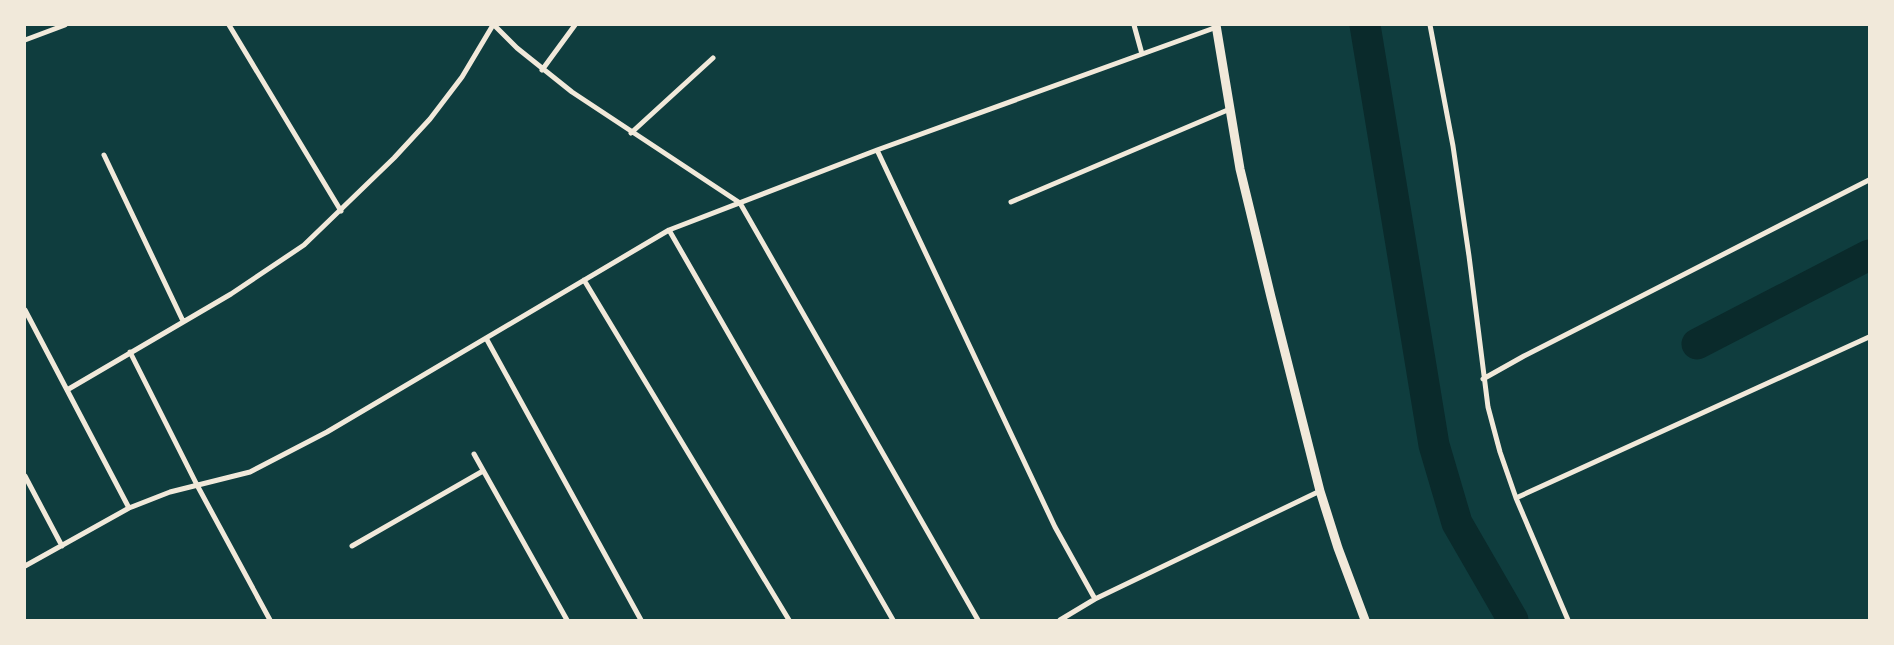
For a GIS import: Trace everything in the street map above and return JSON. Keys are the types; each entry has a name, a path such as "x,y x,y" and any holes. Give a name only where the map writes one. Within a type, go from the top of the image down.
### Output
{"street":[{"path":"25,40 65,25"},
{"path":"229,25 341,211"},
{"path":"67,390 231,294 304,245 394,158 430,119 462,77 493,25 542,70 631,133 740,203 978,620"},
{"path":"542,70 575,25"},
{"path":"1134,25 1142,54"},
{"path":"1430,25 1455,155 1483,379 1493,425 1516,498 1568,620"},
{"path":"25,566 129,508 170,492 250,472 327,432 669,230 877,150 1217,26 1240,168 1320,491 1338,548 1365,620"},
{"path":"631,133 713,58"},
{"path":"1011,202 1230,109"},
{"path":"877,150 1055,527 1095,599"},
{"path":"104,155 183,321"},
{"path":"1483,379 1524,356 1869,180"},
{"path":"669,230 892,620"},
{"path":"584,280 789,620"},
{"path":"25,310 129,508"},
{"path":"1516,498 1869,337"},
{"path":"486,338 641,620"},
{"path":"130,352 197,485 270,620"},
{"path":"474,454 567,620"},
{"path":"352,546 484,472"},
{"path":"25,476 62,546"},
{"path":"1060,620 1095,599 1320,491"}],"waterway":[{"path":"1365,25 1434,445 1457,523 1513,620"},
{"path":"1697,344 1869,255"}]}
